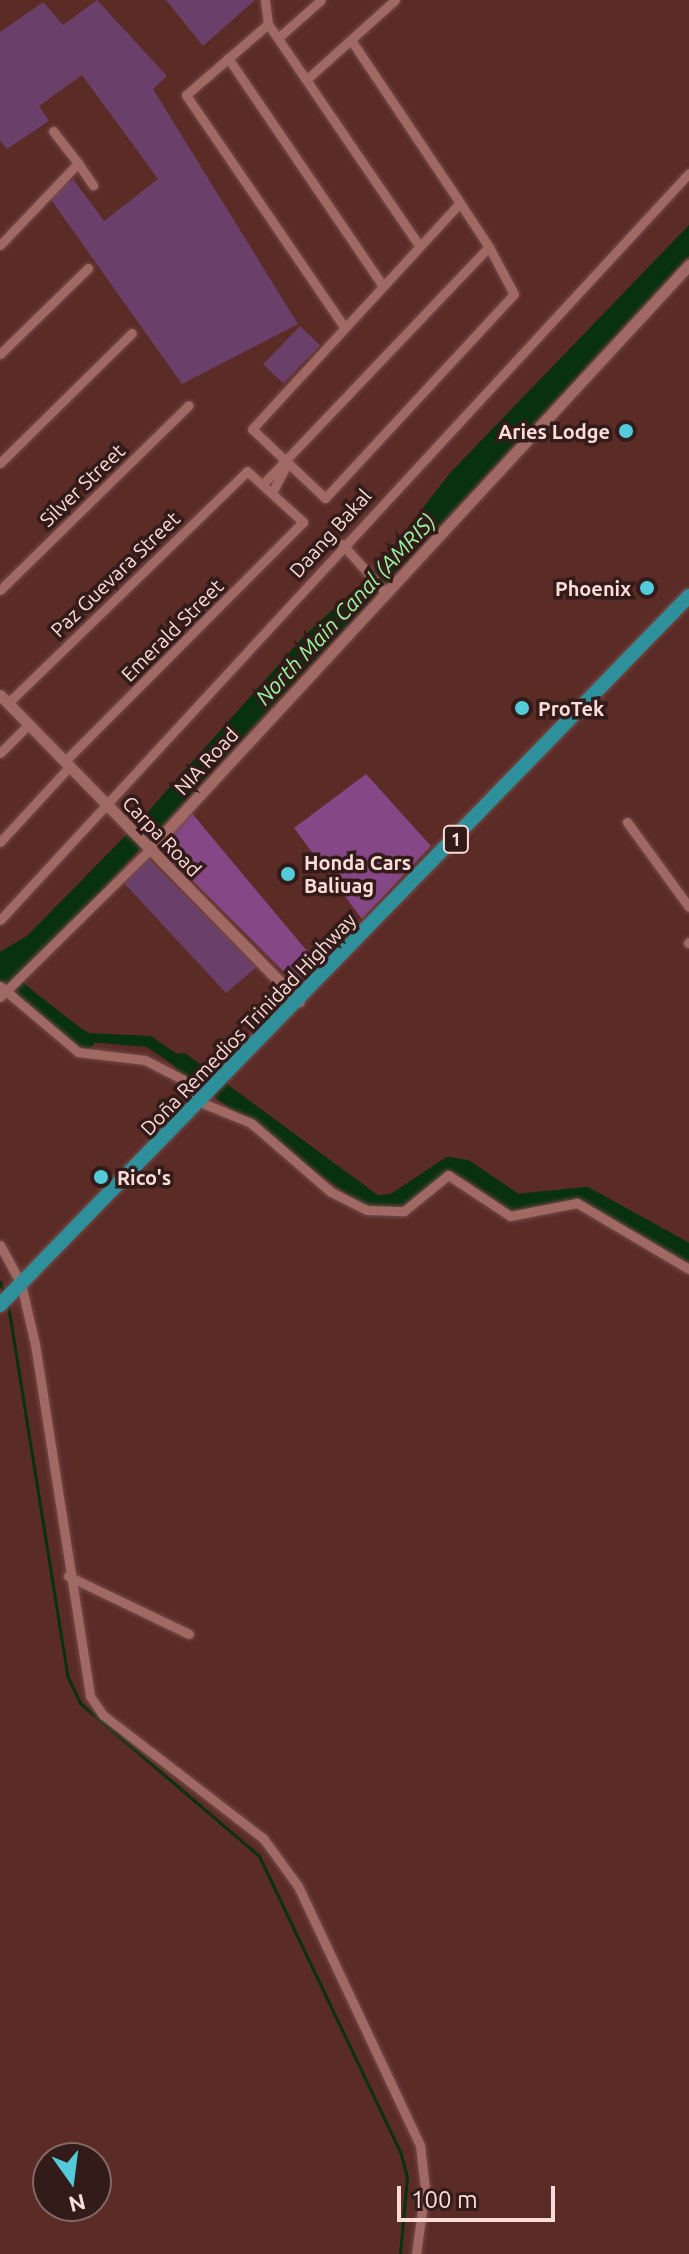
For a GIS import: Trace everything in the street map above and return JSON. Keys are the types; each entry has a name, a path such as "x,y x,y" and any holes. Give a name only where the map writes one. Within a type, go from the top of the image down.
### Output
{"highway":[{"name":"Doña Remedios Trinidad Highway","path":"0,1305 299,1001 689,596"}],"street":[{"path":"265,0 268,24 419,245"},
{"path":"278,38 321,0"},
{"path":"307,79 395,0"},
{"path":"268,24 186,95 344,327"},
{"path":"351,40 460,203 489,247 514,294 325,498 252,429 460,203"},
{"path":"228,58 382,285"},
{"path":"53,131 93,185"},
{"path":"0,245 78,163"},
{"name":"Daang Bakal","path":"0,920 109,806 342,544 689,173"},
{"path":"287,464 272,493 263,484 287,464 489,247"},
{"name":"NIA Road","path":"7,990 147,848 387,594 689,265"},
{"path":"0,354 88,268"},
{"path":"0,463 132,333"},
{"name":"Silver Street","path":"0,590 189,405"},
{"name":"Paz Guevara Street","path":"4,699 247,471 263,484"},
{"name":"Emerald Street","path":"0,842 67,764 303,522 272,493"},
{"path":"342,544 387,594"},
{"name":"Carpa Road","path":"4,699 299,1001"},
{"path":"0,753 29,724"},
{"path":"627,822 689,907"},
{"path":"7,990 78,1052 145,1060 182,1079 204,1098 251,1123 331,1192 367,1210 404,1211 448,1175 510,1216 577,1203 689,1269"},
{"path":"0,1245 18,1286 45,1398 81,1669 103,1715 263,1838 298,1886 420,2145 425,2189 416,2254"},
{"path":"68,1576 189,1634"}],"shaded area":[{"path":"97,0 167,76 153,89 298,324 182,384 49,197 73,179 104,221 158,179 82,75 39,106 49,121 7,149 0,141 0,32 43,2 63,25"},
{"path":"166,0 255,0 203,46"},
{"path":"300,326 320,345 283,384 263,364"},
{"path":"366,774 431,846 362,919 294,828"},
{"path":"191,812 317,963 296,984 158,846"},
{"path":"147,857 257,967 226,993 123,882"}],"water":[{"name":"North Main Canal (AMRIS)","path":"689,225 689,256 19,980 87,1033 151,1036 203,1072 195,1080 147,1047 78,1041 0,978 0,952 27,936 137,824 305,635 371,575 450,473"}],"waterway":[{"path":"0,970 46,1019 85,1041"},
{"path":"182,1062 376,1205 395,1202 449,1166 466,1169 516,1203 586,1196 689,1253"},
{"path":"0,1282 4,1294"},
{"path":"8,1305 67,1675 80,1703 259,1856 400,2151 407,2177 400,2254"}],"place":[{"name":"Aries Lodge","path":"626,431"},
{"name":"Phoenix","path":"647,588"},
{"name":"ProTek","path":"522,708"},
{"name":"Honda Cars Baliuag","path":"288,874"},
{"name":"Rico's","path":"101,1177"}]}
